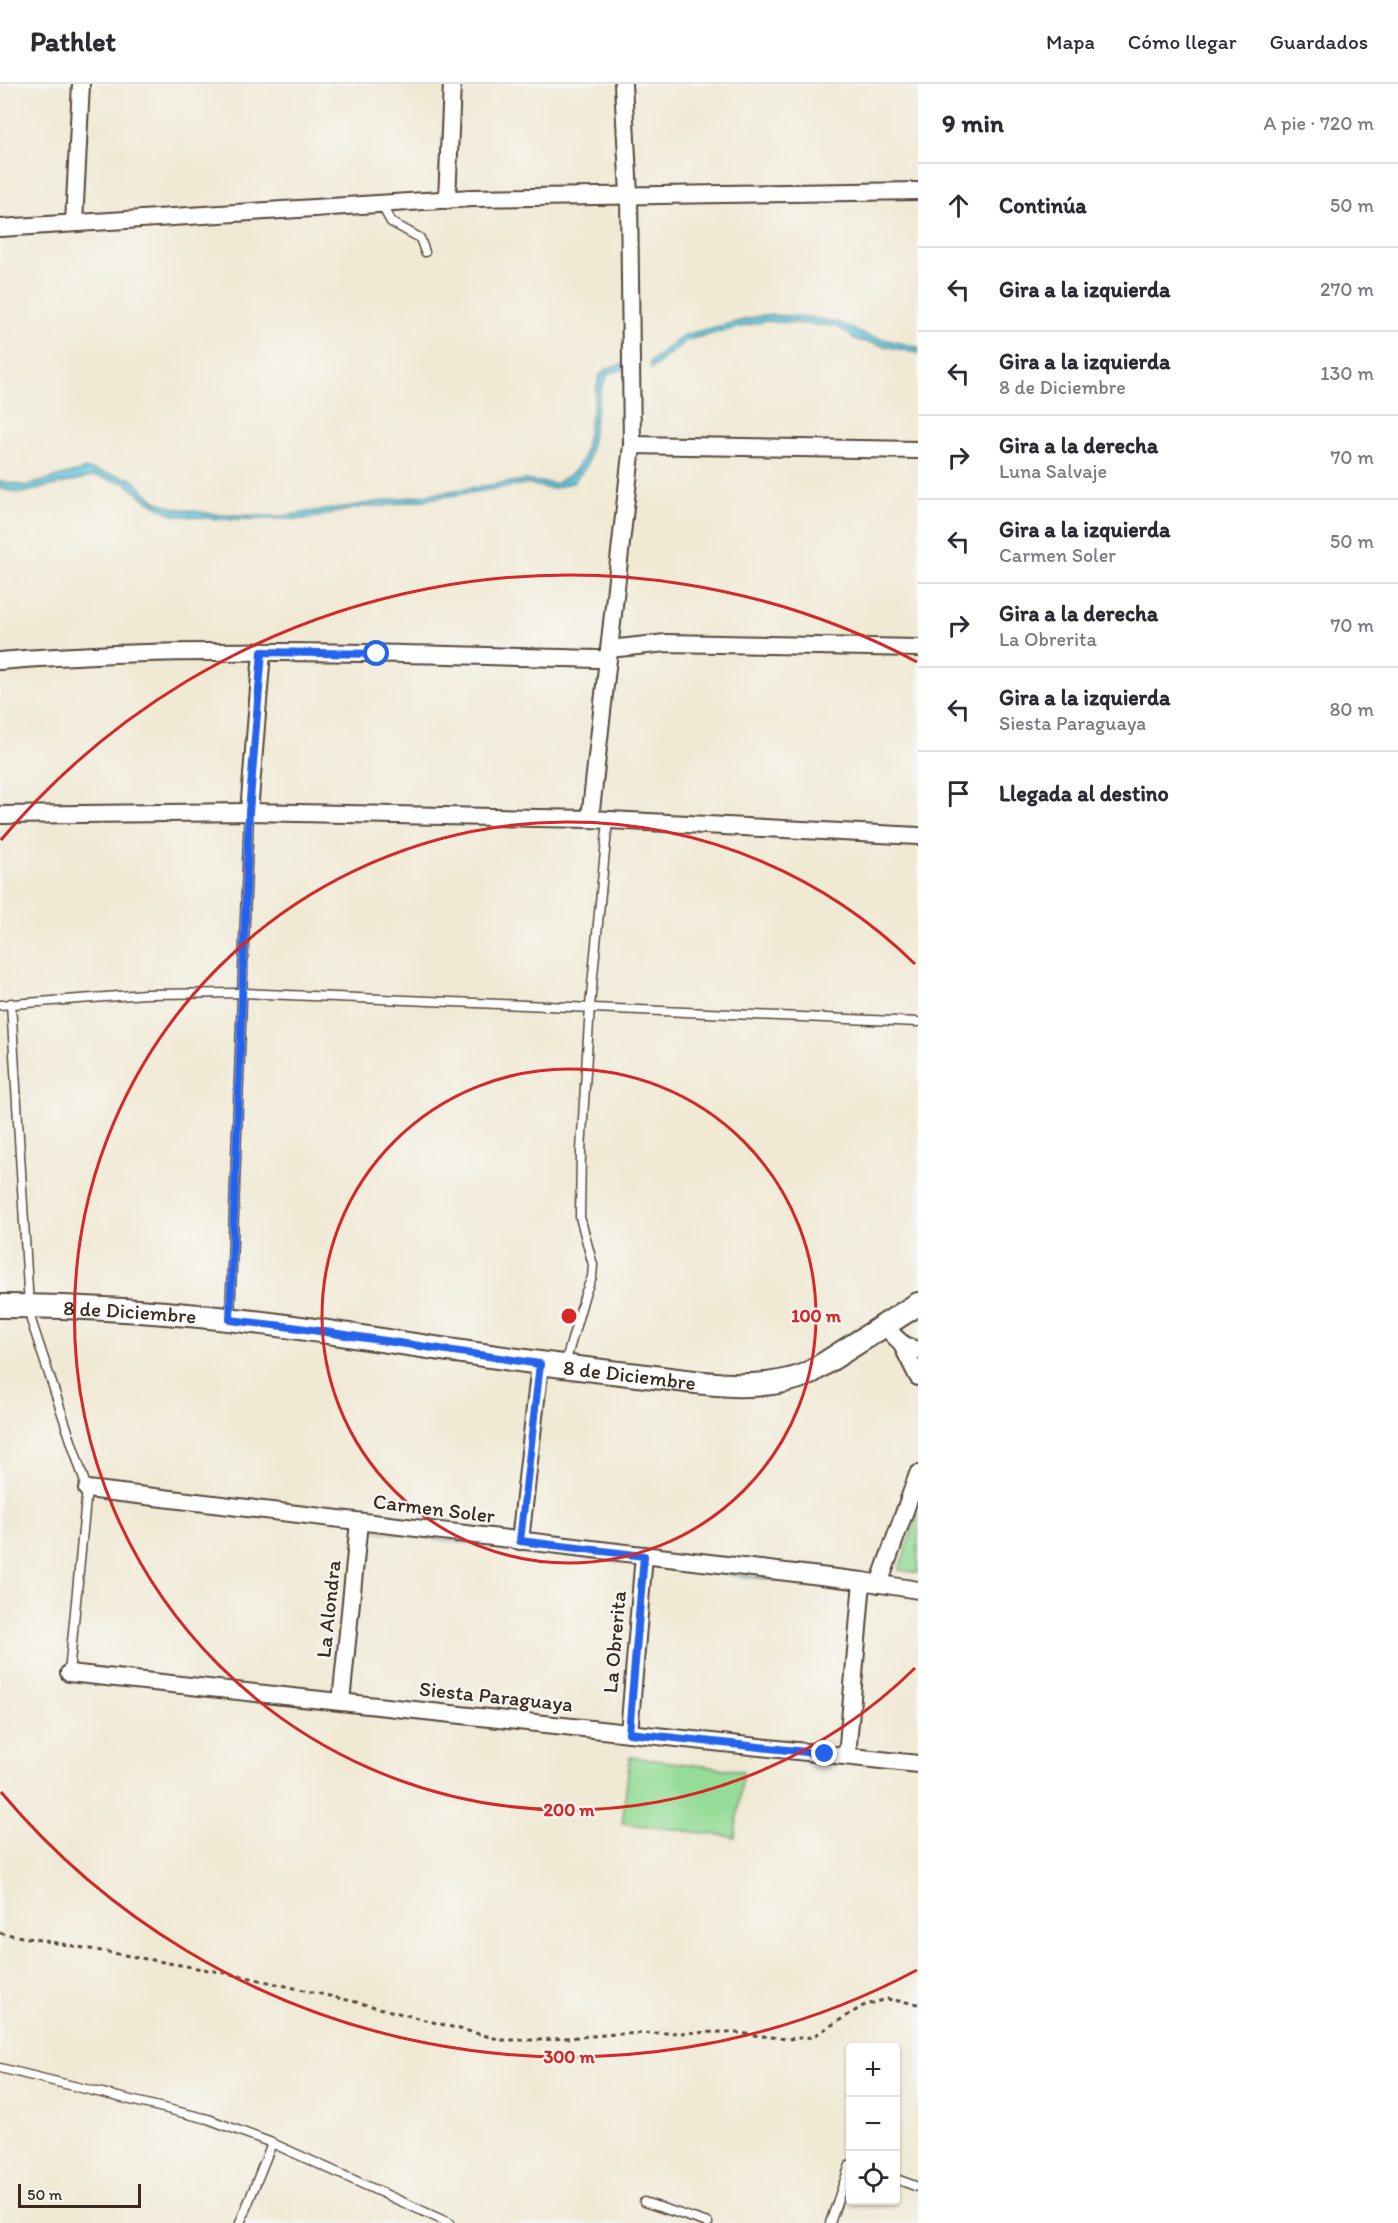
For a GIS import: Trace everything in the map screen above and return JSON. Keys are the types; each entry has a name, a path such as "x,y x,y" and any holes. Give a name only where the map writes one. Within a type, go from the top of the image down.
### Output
{"street":[{"path":"74,223 81,84"},
{"path":"447,200 452,84"},
{"path":"590,819 632,445 629,195 623,84"},
{"path":"0,228 447,200 918,191"},
{"path":"632,445 918,450"},
{"path":"0,661 138,653 609,654 666,643 918,648"},
{"path":"249,812 262,652"},
{"path":"0,815 249,812 590,819 918,836"},
{"name":"8 de Diciembre","path":"0,1306 124,1311 230,1320 540,1364 749,1387 791,1381 808,1374 918,1304"},
{"path":"885,1326 901,1343 918,1377"},
{"path":"901,1343 918,1350"},
{"path":"520,1541 540,1364"},
{"path":"879,1584 918,1474"},
{"name":"Carmen Soler","path":"87,1489 862,1581 918,1590"},
{"name":"La Alondra","path":"340,1702 359,1522"},
{"name":"La Obrerita","path":"629,1733 644,1556"},
{"path":"847,1756 862,1581"},
{"name":"Siesta Paraguaya","path":"69,1673 918,1764"}],"lane":[{"path":"381,204 391,222 420,238 425,252"},
{"path":"230,1320 249,812"},
{"path":"565,1367 576,1324 592,1277 593,1265 580,1217 581,1151 590,1006 608,820"},
{"path":"0,1005 145,994 243,993 590,1006 918,1022"},
{"path":"11,1003 31,1320 87,1489 69,1673"},
{"path":"0,2068 208,2118 272,2143 449,2223"},
{"path":"240,2223 272,2143"},
{"path":"830,2223 846,2177"},
{"path":"900,2180 918,2187"},
{"path":"644,2202 708,2223"}],"path":[{"path":"0,1933 242,1976 356,2002 464,2032 502,2040 718,2032 787,2039 812,2037 863,2006 887,1999 918,2004"}],"green space":[{"path":"918,1512 918,1573 899,1570"},
{"path":"630,1757 743,1771 735,1837 622,1823"}],"water":[{"path":"764,315 807,317 840,323 864,335 918,347 918,353 857,340 836,326 765,321 687,340 651,369 650,362 684,335"},
{"path":"627,363 627,369 609,373 602,387 586,467 573,482 552,489 527,484 383,506 362,507 306,519 219,519 173,515 142,497 126,483 94,476 21,493 0,489 0,481 26,486 86,469 132,479 155,501 178,509 221,515 283,516 524,480 555,484 574,472 583,458 599,377 606,369"},
{"path":"367,1530 635,1562 634,1564"},
{"path":"655,1565 846,1587 654,1566"}],"route":[{"path":"377,654 262,652 249,812 230,1320 540,1364 520,1541 644,1556 629,1733 825,1754"}]}
